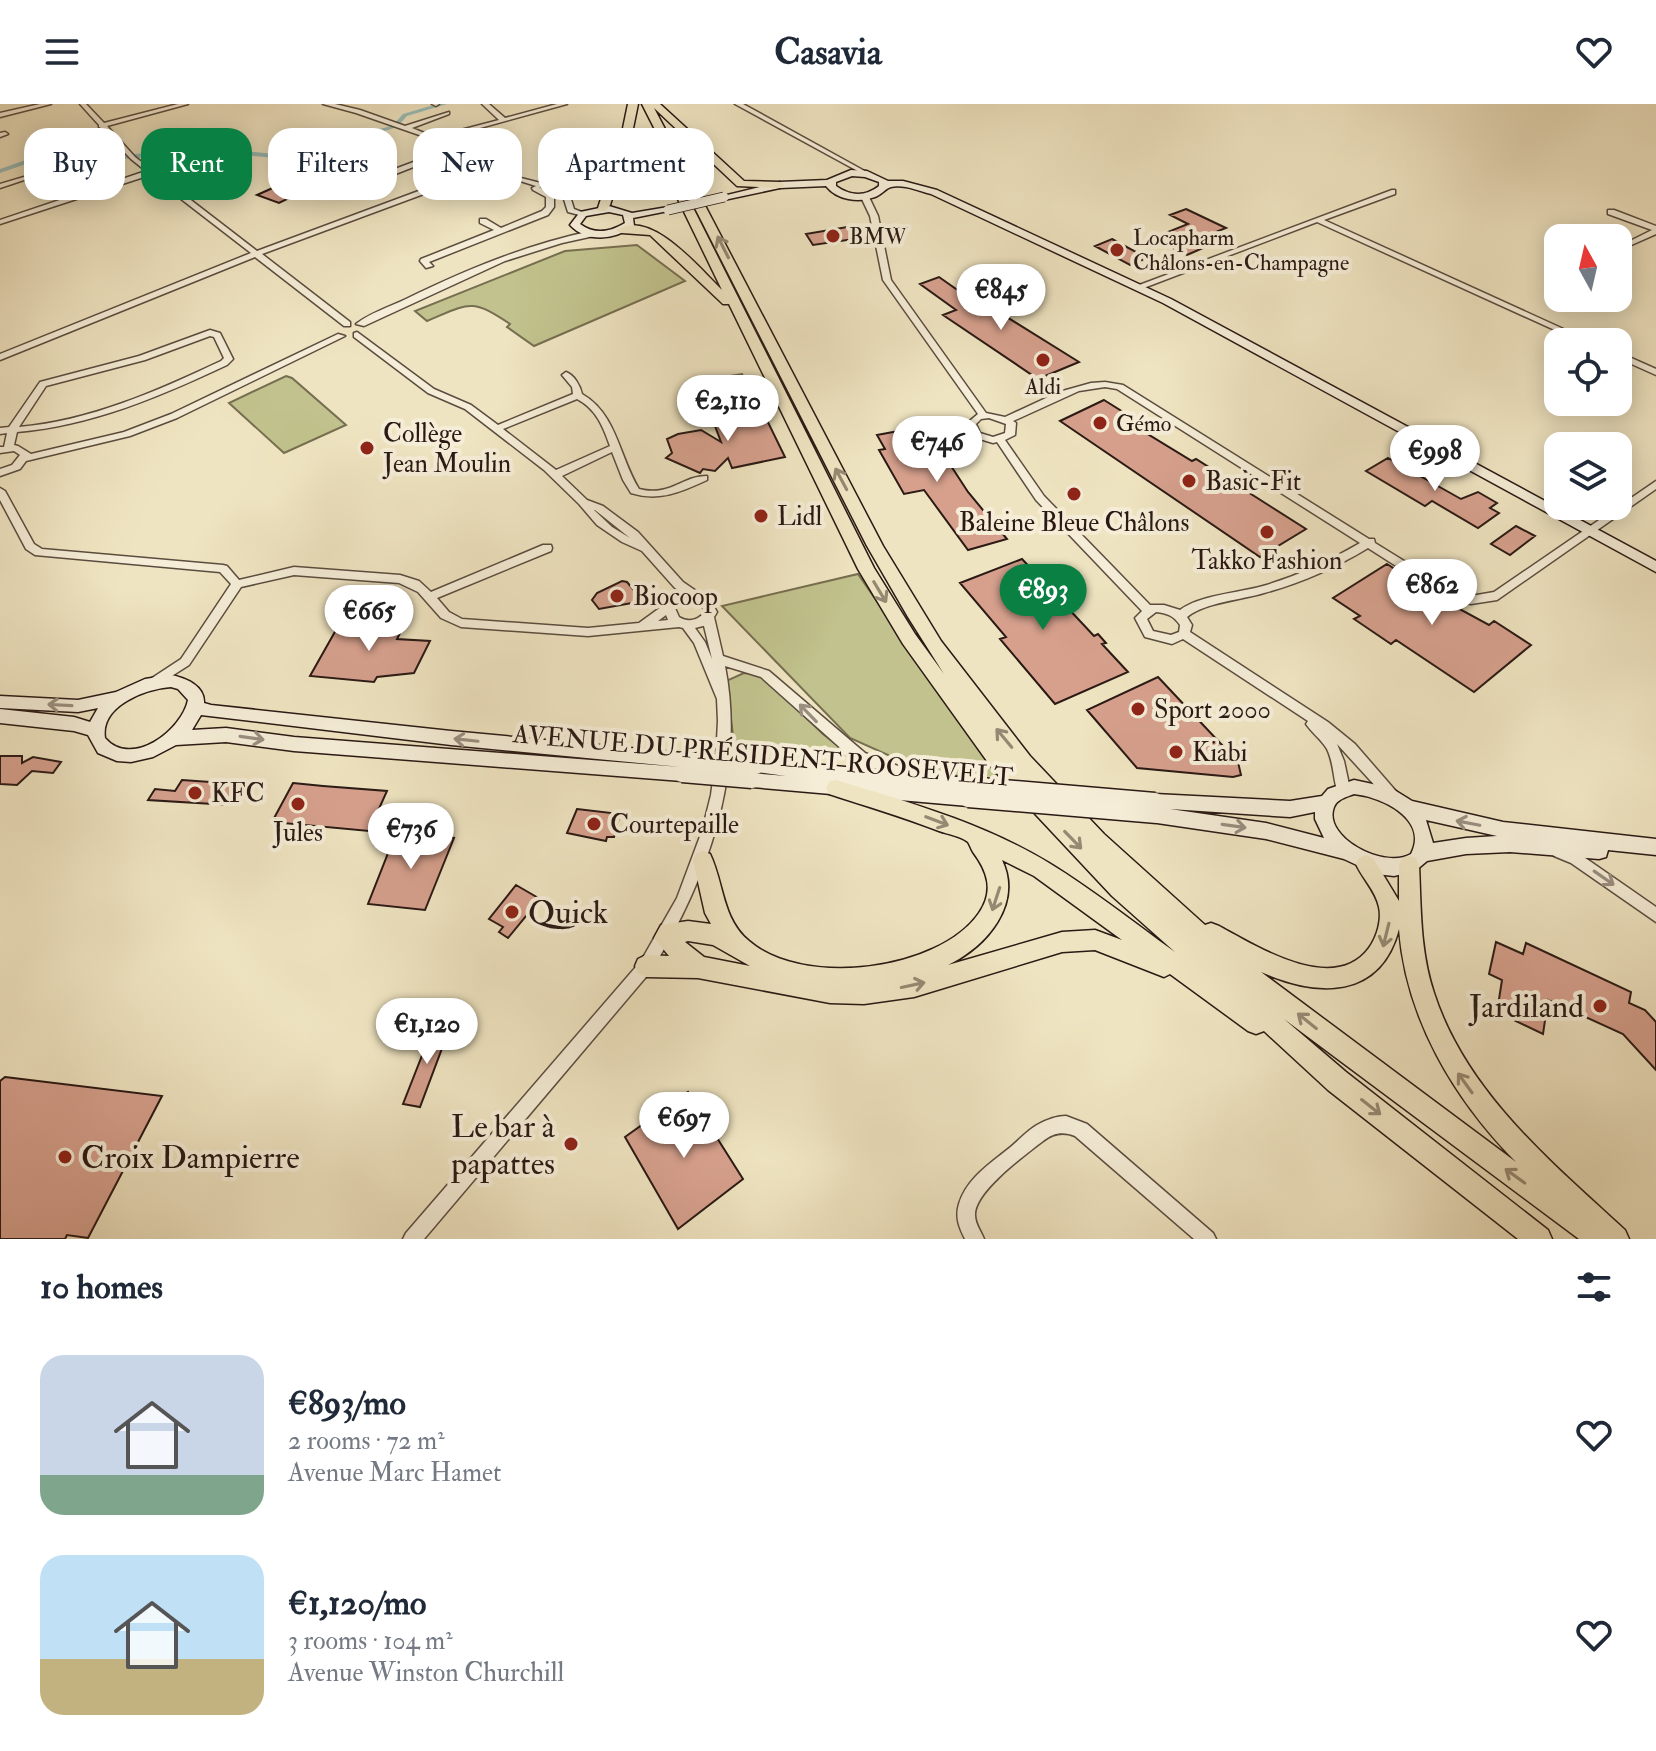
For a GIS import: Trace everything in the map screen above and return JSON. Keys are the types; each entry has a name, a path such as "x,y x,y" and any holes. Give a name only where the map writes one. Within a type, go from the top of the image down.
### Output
{"main road":[{"path":"601,209 622,152 634,104"},
{"path":"634,104 866,569 909,639 999,762 1120,889 1337,1081"},
{"path":"647,104 905,598 933,644 1023,760 1098,841 1177,913 1335,1044 1601,1239"},
{"path":"655,104 740,189"},
{"path":"742,317 654,233 637,229 591,234 577,228 576,221 583,214 601,209 616,209 630,216 724,197 740,189 830,183 853,170 879,178 884,184"},
{"path":"830,183 839,194 865,197 882,191 884,184"},
{"path":"884,184 903,184 934,192 1138,287 1656,567"},
{"path":"622,230 630,224 630,216"},
{"path":"0,702 78,706 119,698 153,683 171,681 183,684 197,698 197,708 189,724 175,738 154,749 125,754 103,747 96,731 105,710 119,698"},
{"name":"AVENUE DU PRÉSIDENT ROOSEVELT","path":"197,708 228,715 304,721 683,767"},
{"path":"0,716 74,724 96,731"},
{"name":"AVENUE DU PRÉSIDENT ROOSEVELT","path":"175,738 226,735 292,744 921,781 968,792"},
{"name":"AVENUE DU PRÉSIDENT ROOSEVELT","path":"754,773 836,788 968,792 1156,808 1290,809 1326,803"},
{"path":"836,788 969,833 1041,869 1337,1081 1539,1239"},
{"path":"1656,847 1503,830 1401,803 1367,788 1343,789 1326,803 1324,814 1326,826 1344,851 1366,864 1389,869 1450,845 1486,843 1656,856"},
{"path":"1401,803 1424,832 1416,860 1412,945 1426,1004 1453,1065 1495,1124 1616,1239"},
{"name":"AVENUE DU PRÉSIDENT ROOSEVELT","path":"1156,808 1344,851"},
{"path":"667,935 708,933 781,969 823,977 875,977 933,961 969,941 985,925 1000,889 994,859 969,833"},
{"path":"703,860 716,913 732,939 748,953"},
{"path":"1177,913 1274,967 1299,975 1350,976 1364,970 1382,953 1391,913 1366,864"},
{"path":"667,935 698,967"},
{"path":"646,966 698,967 830,992 864,993 914,986 1062,942 1095,940 1194,978"}],"street":[{"path":"0,115 48,104"},
{"path":"83,104 141,164"},
{"path":"101,126 185,104"},
{"path":"326,104 413,131"},
{"path":"485,104 503,120"},
{"path":"474,128 564,104"},
{"path":"738,104 853,170"},
{"path":"403,127 447,113"},
{"path":"0,222 141,175"},
{"path":"0,186 24,179"},
{"path":"522,180 565,192 571,210 583,214"},
{"path":"429,266 424,261 542,215 550,207 547,193 522,180"},
{"path":"1138,287 1392,192"},
{"path":"0,357 258,253 413,195"},
{"path":"865,197 874,216 887,280 984,416"},
{"path":"188,200 347,324 361,324 453,280 565,238 591,234"},
{"path":"1611,212 1656,230"},
{"path":"1318,220 1557,328"},
{"path":"483,221 501,231"},
{"path":"565,238 577,228"},
{"path":"1632,242 1656,230"},
{"path":"341,336 347,324"},
{"path":"357,335 361,324"},
{"path":"0,431 14,430 100,413 150,396 224,363 229,359 229,354 217,335 210,333 142,358 52,381 38,388 15,423 14,430 4,449 21,449 26,458"},
{"path":"0,474 16,467 26,458 127,434 174,416 341,336 357,335 431,391 468,407 555,475 591,513 625,540 642,547 664,566 679,585 708,602 724,702 724,760 703,860 667,935 646,966 412,1239"},
{"path":"1632,361 1656,372"},
{"path":"566,375 576,387 578,395"},
{"path":"1006,420 1013,431 1000,440 987,440 972,431 974,420 984,416 1006,420 1085,385 1098,383 1120,387 1447,593 1471,600 1497,596 1656,484"},
{"path":"496,429 578,395 590,399 603,418 632,486 644,495 664,494 703,478"},
{"path":"1000,440 1040,498 1148,610"},
{"path":"555,475 615,447"},
{"path":"0,491 30,546 39,552 223,569 237,584"},
{"path":"1180,616 1193,606 1299,581 1329,568 1370,542"},
{"path":"429,597 547,548"},
{"path":"153,683 185,662 237,584 294,571 400,579 424,589 446,619 461,623 575,632 699,623 708,617"},
{"path":"679,585 671,617 699,642 724,702"},
{"path":"641,627 683,598 697,596"},
{"path":"1182,636 1186,625 1180,616 1161,608 1148,610 1141,618 1141,624 1149,634 1164,640 1182,636 1324,725 1401,803"},
{"path":"1182,636 1319,729 1340,762 1343,789"},
{"path":"719,659 765,674 860,757 921,781"},
{"path":"183,684 185,662"},
{"path":"1549,847 1576,859 1656,915"},
{"path":"975,1239 965,1210 975,1188 1040,1133 1061,1125 1081,1130 1207,1239"}],"green space":[{"path":"637,245 685,281 534,346 507,327 510,324 478,307 462,307 427,321 415,311 565,251"},
{"path":"742,374 757,406 702,416 692,382"},
{"path":"286,376 346,425 284,453 229,403"},
{"path":"858,574 1000,780 928,773 850,738 722,606"},
{"path":"744,673 760,674 823,734 851,756 734,743 726,681"}],"building":[{"path":"268,190 268,199 257,195"},
{"path":"1186,209 1226,228 1198,239 1210,245 1187,255 1153,238 1188,224 1170,215"},
{"name":"BMW","path":"853,226 861,238 813,245 806,234"},
{"name":"Locapharm Châlons-en-Champagne","path":"1112,239 1147,258 1130,265 1095,246"},
{"path":"939,277 976,303 981,301 1079,362 1038,379 943,315 956,310 920,284"},
{"path":"1104,400 1139,422 1133,425 1192,461 1196,459 1306,529 1260,557 1060,421"},
{"path":"761,408 785,457 732,468 728,458 715,471 703,469 700,473 666,458 672,453 667,439 701,430 721,442 712,418"},
{"path":"925,426 968,492 1007,539 968,550 924,490 904,494 879,450 885,449 877,435"},
{"path":"1388,458 1461,499 1478,492 1497,503 1490,508 1499,513 1478,528 1432,501 1425,506 1366,471"},
{"path":"1516,526 1535,536 1510,555 1491,544"},
{"path":"1022,559 1094,636 1098,634 1106,643 1102,644 1128,672 1055,704 1000,639 1006,637 960,583"},
{"path":"1387,564 1441,599 1489,625 1494,621 1531,645 1474,692 1396,640 1391,644 1354,619 1360,616 1333,598"},
{"name":"Biocoop","path":"622,581 627,582 643,601 599,609 592,600 597,593"},
{"path":"341,621 403,627 397,639 430,641 414,673 377,677 374,682 310,676"},
{"name":"Kiabi","path":"1158,677 1238,762 1241,775 1233,777 1137,768 1087,710"},
{"path":"0,756 22,756 22,763 33,757 61,762 53,773 32,771 17,785 0,784"},
{"name":"KFC","path":"182,780 243,783 237,794 241,794 237,803 230,805 148,800 155,789 175,791"},
{"path":"293,783 387,791 369,831 272,822"},
{"name":"Courtepaille","path":"577,809 620,814 614,837 607,837 606,841 567,833"},
{"path":"396,833 454,838 425,910 368,904"},
{"name":"Quick","path":"516,885 540,899 508,938 499,932 503,927 489,919"},
{"name":"Jardiland","path":"1496,942 1523,954 1526,943 1631,992 1629,1003 1645,1010 1656,1022 1656,1070 1623,1034 1548,1000 1543,1034 1497,1012 1502,980 1489,974"},
{"path":"434,1025 450,1027 420,1107 403,1104"},
{"name":"Croix Dampierre","path":"5,1077 162,1096 88,1238 67,1235 65,1239 0,1239 0,1081"},
{"path":"688,1092 743,1179 678,1229 625,1137"}],"waterway":[{"path":"0,171 57,151 122,157 213,150 275,156 386,129 395,126 405,115 444,104"}],"place":[{"name":"BMW","path":"833,236"},
{"name":"Locapharm Châlons-en-Champagne","path":"1117,250"},
{"name":"Aldi","path":"1043,360"},
{"name":"Gémo","path":"1100,423"},
{"name":"Collège Jean Moulin","path":"367,448"},
{"name":"Basic-Fit","path":"1189,481"},
{"name":"Baleine Bleue Châlons","path":"1074,494"},
{"name":"Lidl","path":"761,516"},
{"name":"Takko Fashion","path":"1267,532"},
{"name":"Biocoop","path":"617,596"},
{"name":"Sport 2000","path":"1138,709"},
{"name":"Kiabi","path":"1176,752"},
{"name":"KFC","path":"195,793"},
{"name":"Jules","path":"298,804"},
{"name":"Courtepaille","path":"594,824"},
{"name":"Quick","path":"512,912"},
{"name":"Jardiland","path":"1600,1006"},
{"name":"Le bar à papattes","path":"571,1144"},
{"name":"Croix Dampierre","path":"65,1157"}]}
